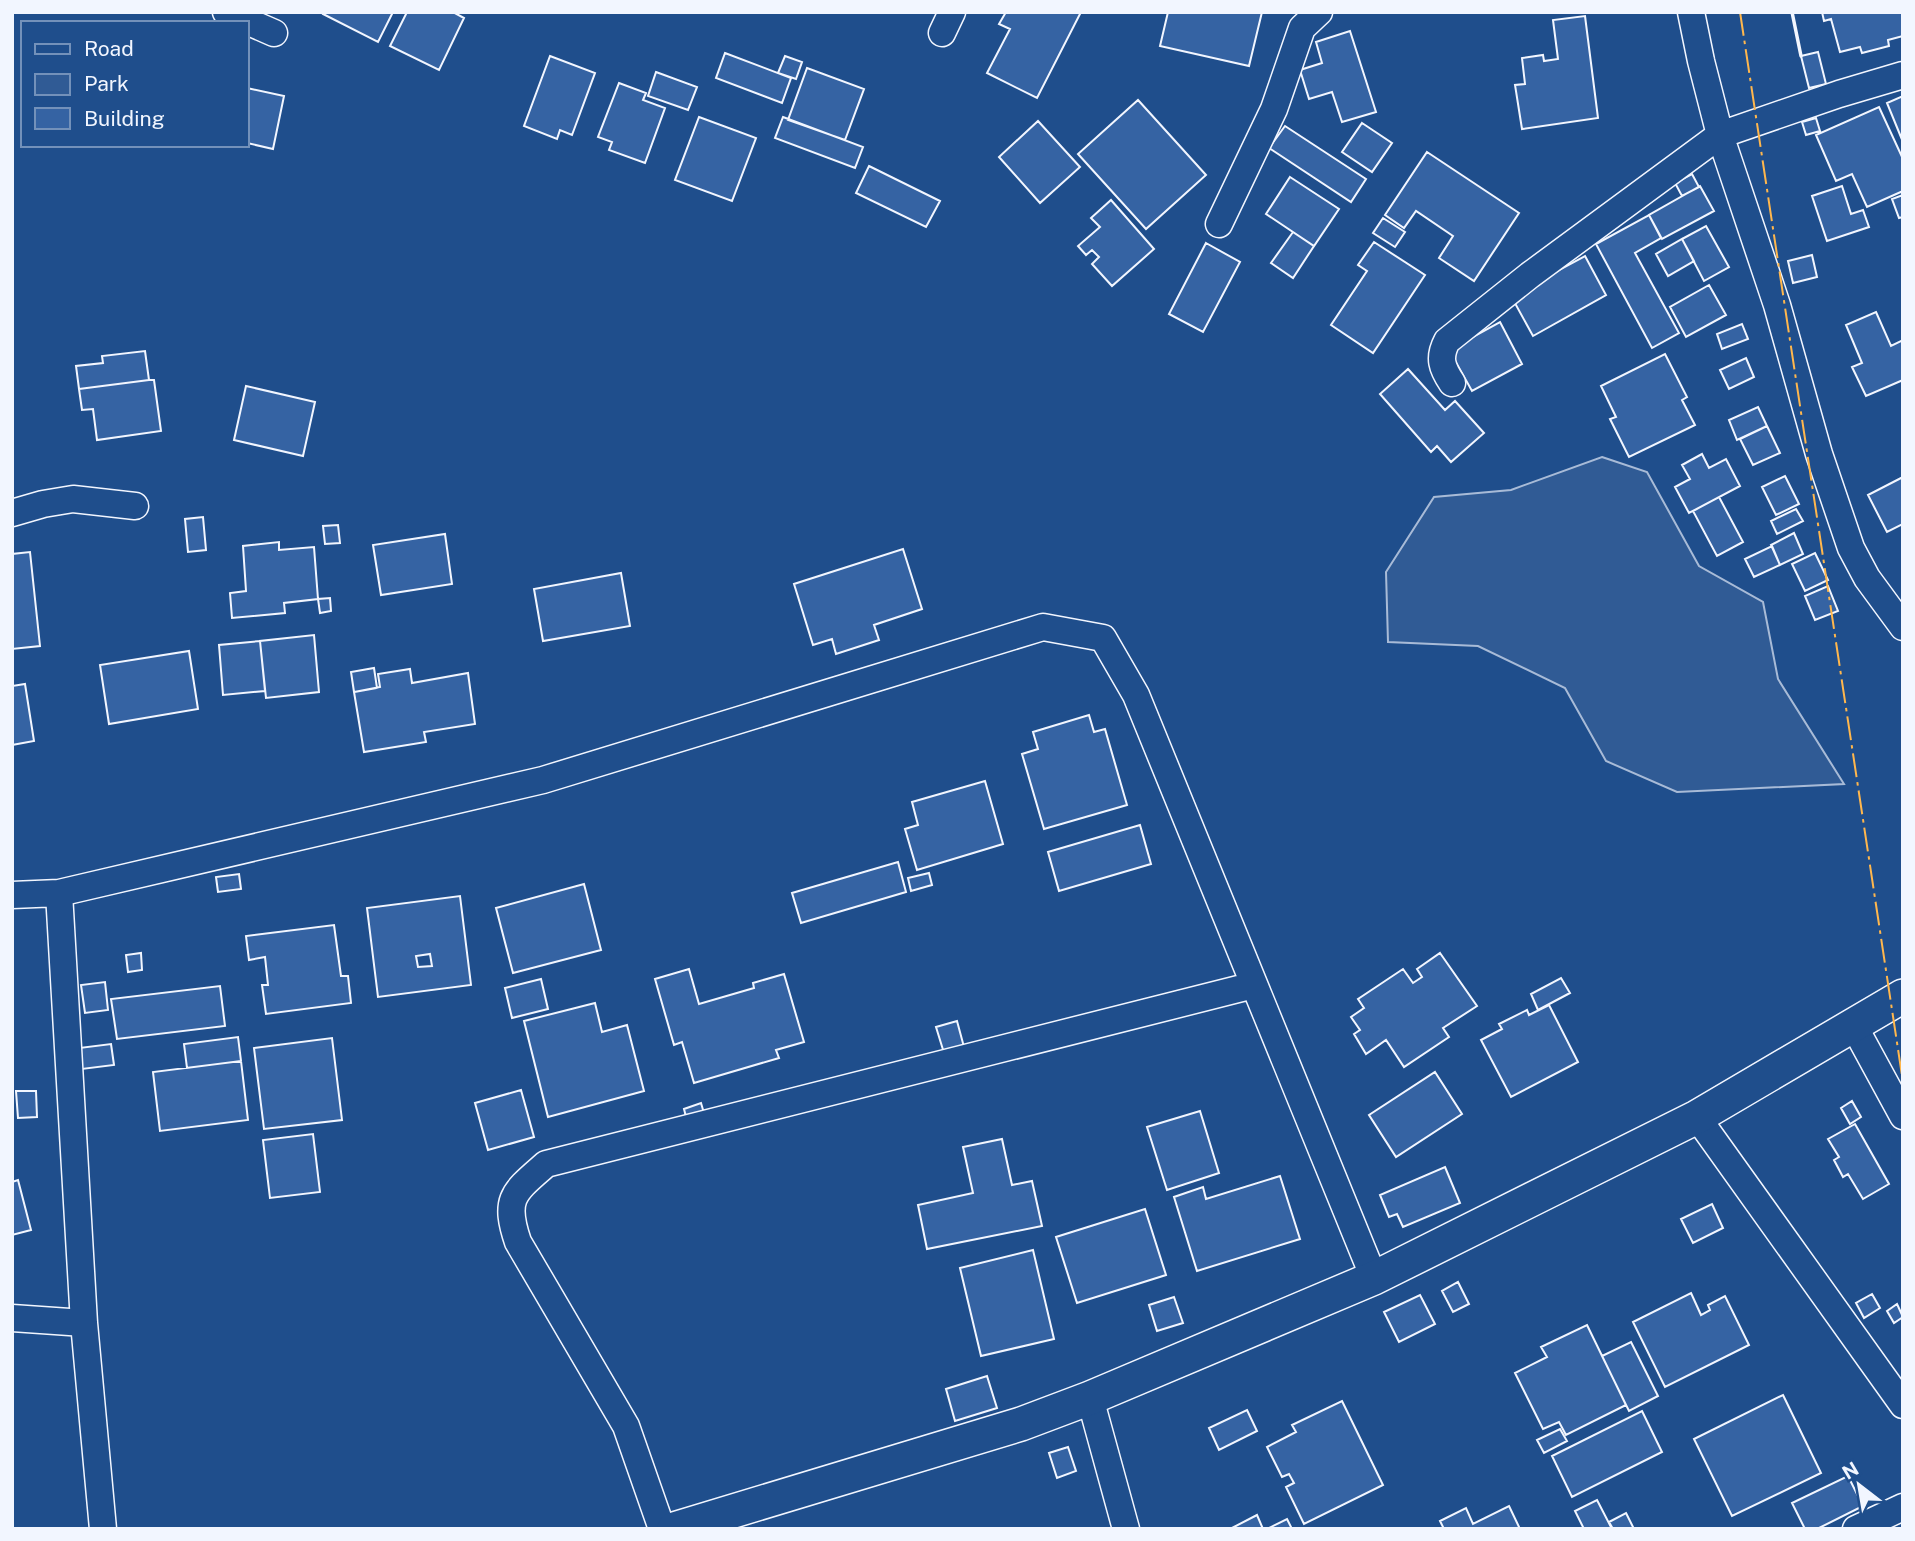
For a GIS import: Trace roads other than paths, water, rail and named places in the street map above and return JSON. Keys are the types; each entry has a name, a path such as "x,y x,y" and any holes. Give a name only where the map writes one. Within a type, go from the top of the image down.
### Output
{"street":[{"path":"226,12 247,21"},
{"path":"1219,224 1274,109 1303,28 1319,12"},
{"path":"1691,12 1720,135 1777,305 1819,454 1851,548 1867,578 1903,627"},
{"path":"248,22 274,33"},
{"path":"1451,383 1441,360 1447,341 1530,275 1720,135 1903,75"},
{"path":"12,513 43,503 74,499 135,506"},
{"path":"12,895 59,893 543,780 1043,627 1103,638 1136,695 1374,1278"},
{"path":"59,893 84,1323 103,1529"},
{"path":"662,1529 626,1426 518,1242 510,1219 516,1191 546,1164 1254,985"},
{"path":"674,1529 1021,1424 1090,1398 1374,1278 1697,1117 1903,996"},
{"path":"1854,1026 1903,1116"},
{"path":"1697,1117 1903,1405"},
{"path":"12,1318 84,1323"},
{"path":"1090,1398 1125,1529"},
{"path":"1856,1529 1903,1507"}]}
